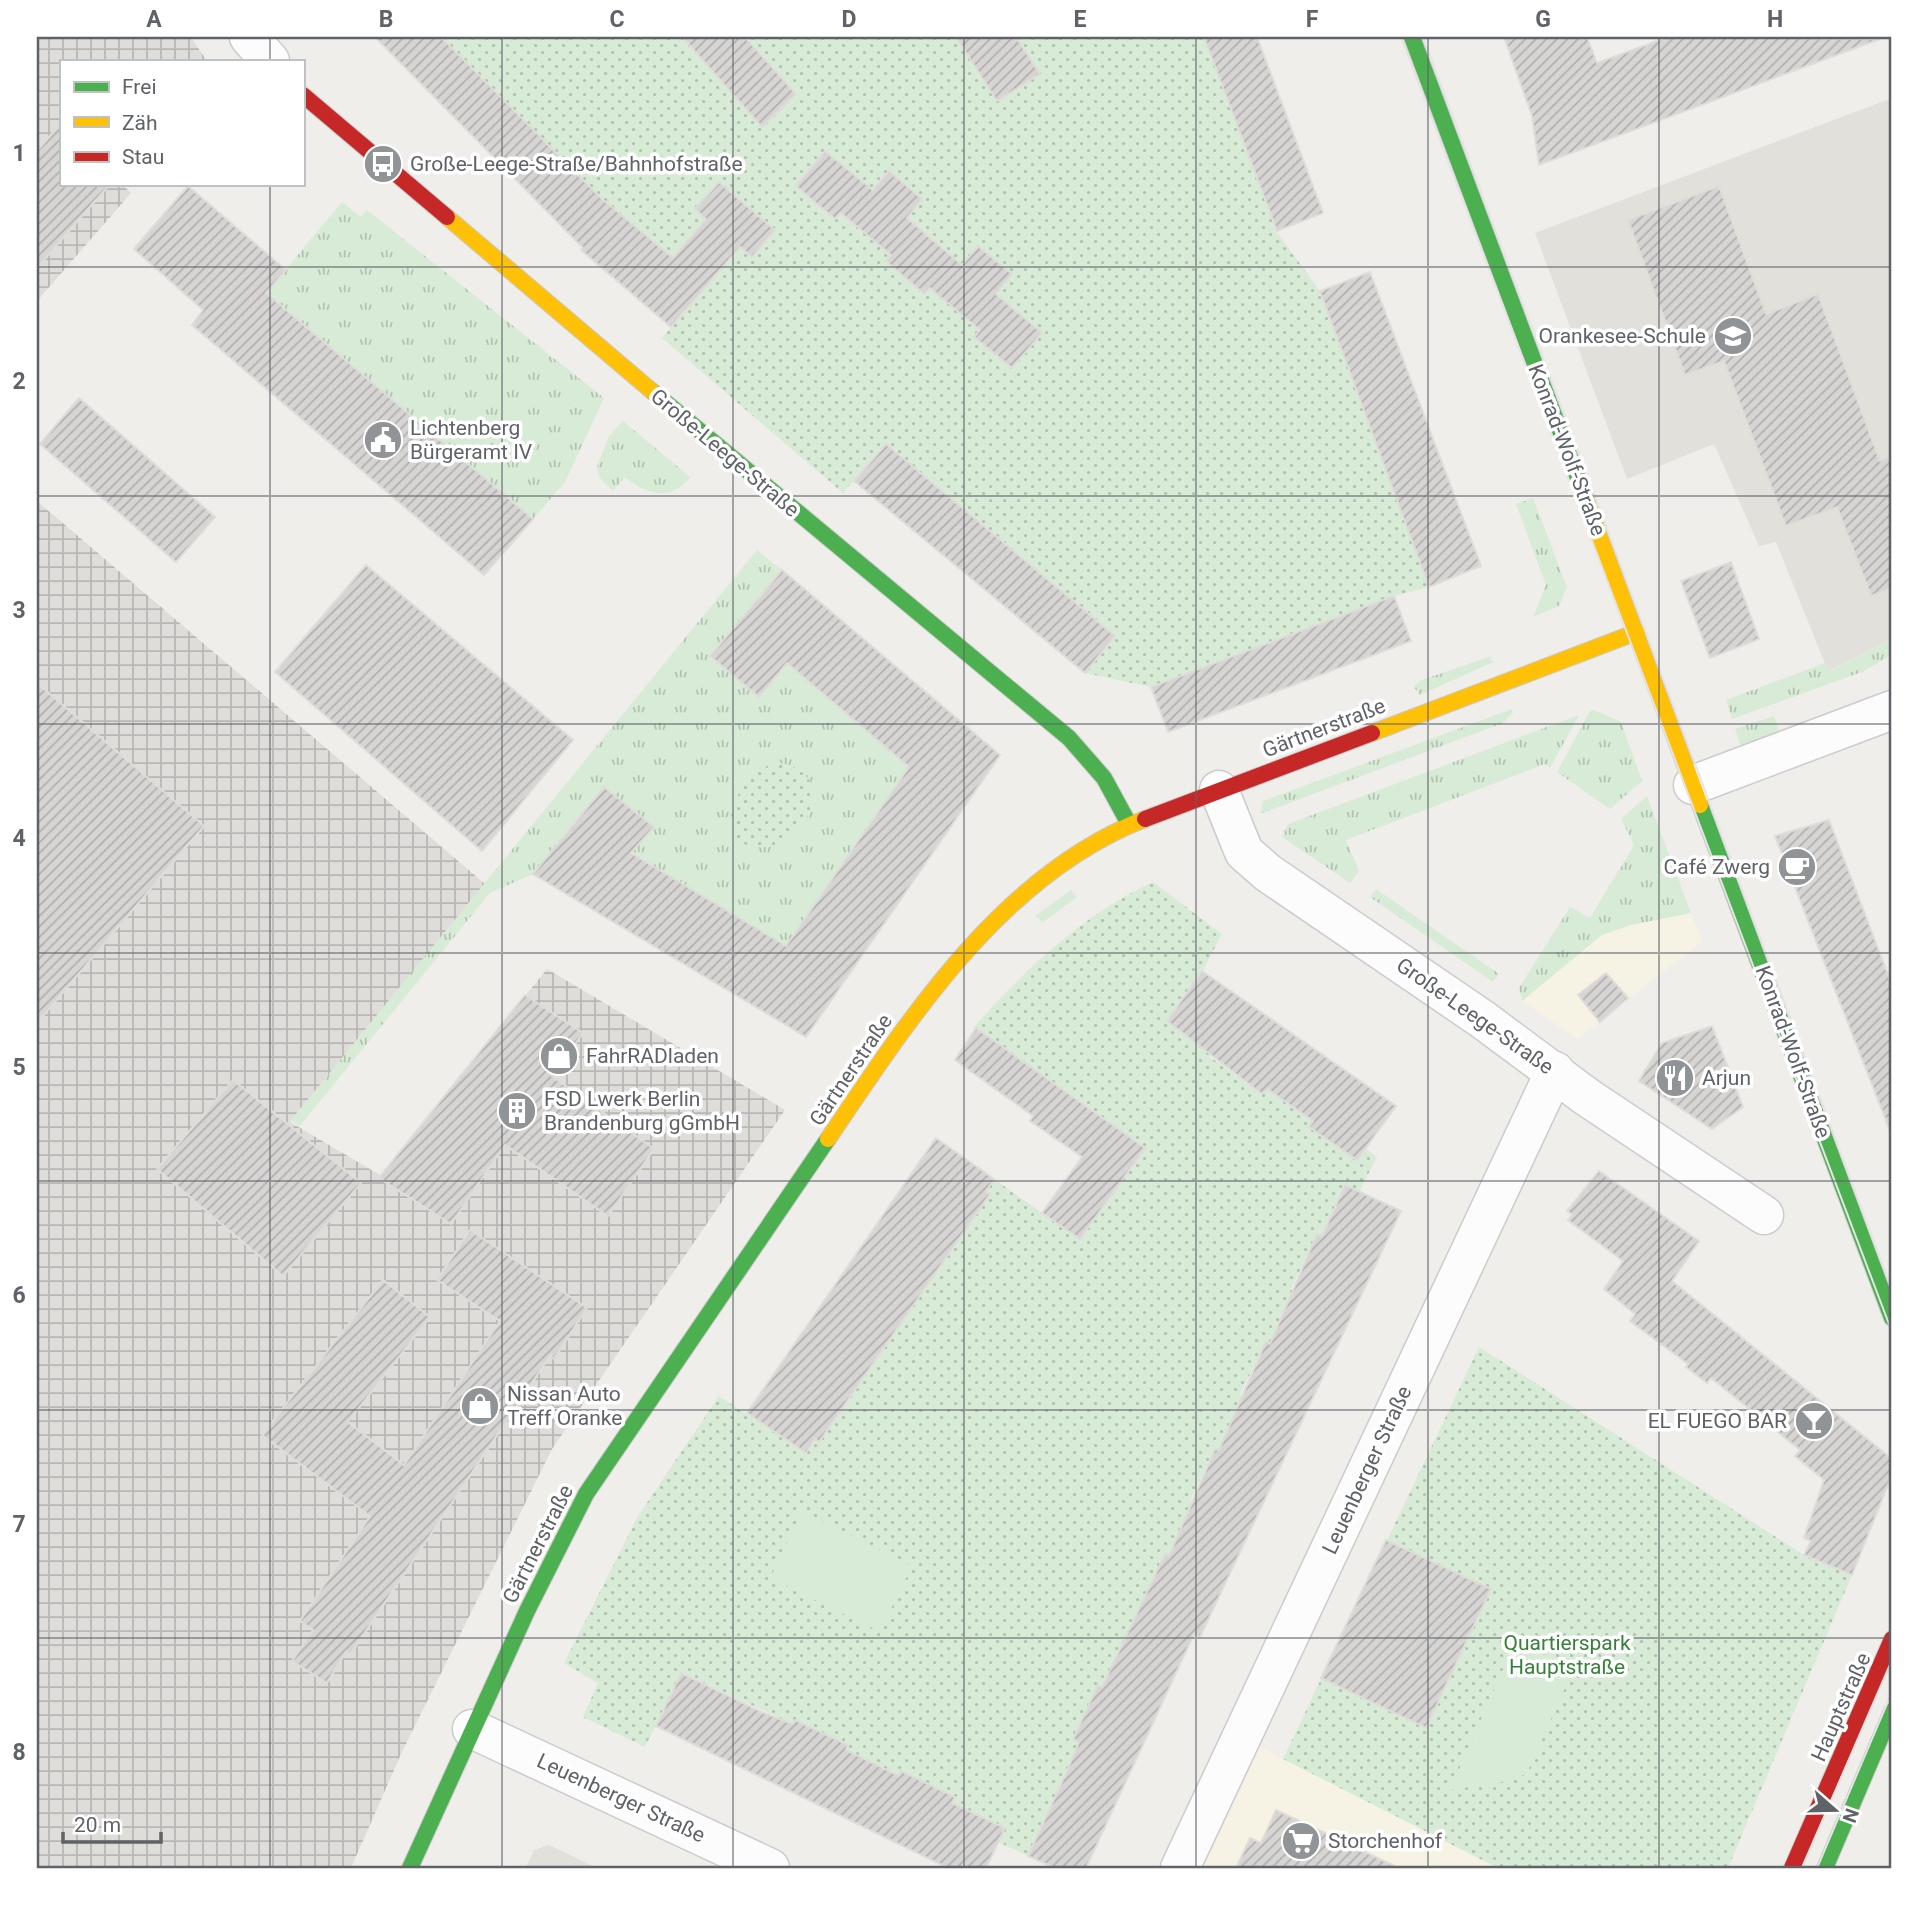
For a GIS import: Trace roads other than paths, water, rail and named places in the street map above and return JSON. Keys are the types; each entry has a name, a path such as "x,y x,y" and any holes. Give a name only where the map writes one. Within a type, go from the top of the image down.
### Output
{"street":[{"path":"249,37 269,60"},
{"name":"Konrad-Wolf-Straße","path":"1412,37 1892,1318"},
{"name":"Große-Leege-Straße","path":"304,96 793,510 1069,738 1098,765 1113,786 1129,824"},
{"name":"Gärtnerstraße","path":"410,1868 561,1538 586,1494 895,1040 958,959 1020,897 1070,859 1129,824 1637,632"},
{"path":"1693,785 1892,710"},
{"name":"Große-Leege-Straße","path":"1219,790 1244,852 1268,873 1555,1071 1587,1097 1765,1215"},
{"name":"Leuenberger Straße","path":"1180,1868 1555,1071"},
{"name":"Hauptstraße","path":"1792,1868 1892,1639"},
{"path":"1825,1868 1892,1711"},
{"name":"Leuenberger Straße","path":"472,1729 771,1868"}],"tram line":[{"path":"1401,37 1892,1332"},
{"path":"1423,37 1892,1290"},
{"path":"1802,1868 1892,1660"},
{"path":"1817,1868 1892,1692"}],"place":[{"name":"Große-Leege-Straße/Bahnhofstraße","path":"383,164"},
{"name":"Orankesee-Schule","path":"1733,336"},
{"name":"Lichtenberg Bürgeramt IV","path":"383,440"},
{"name":"Café Zwerg","path":"1797,867"},
{"name":"FahrRADladen","path":"559,1056"},
{"name":"Arjun","path":"1675,1078"},
{"name":"FSD Lwerk Berlin Brandenburg gGmbH","path":"517,1111"},
{"name":"Nissan Auto Treff Oranke","path":"480,1406"},
{"name":"EL FUEGO BAR","path":"1814,1421"},
{"name":"Storchenhof","path":"1301,1841"}],"park label":[{"name":"Quartierspark Hauptstraße","path":"1567,1655"}]}
